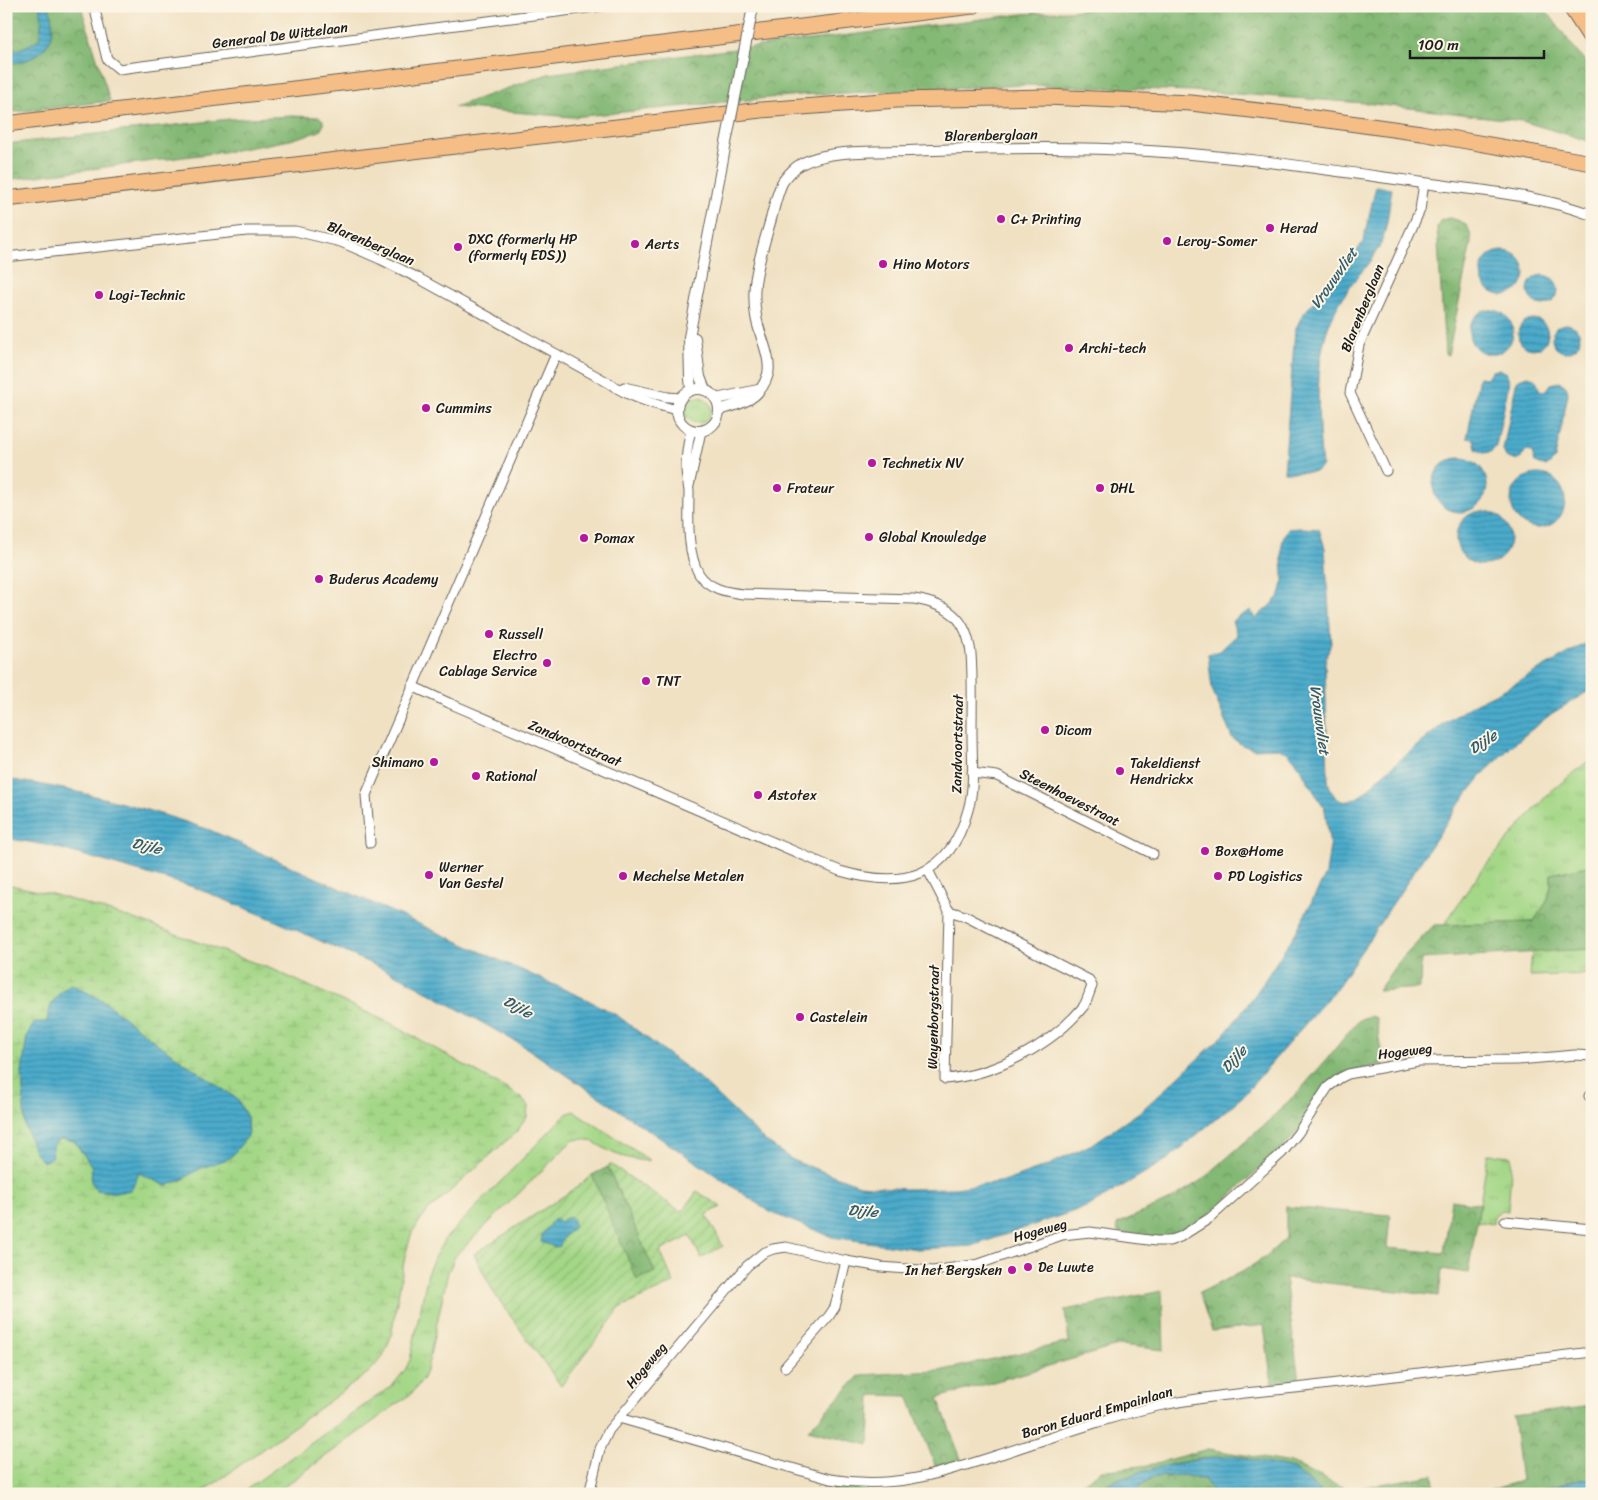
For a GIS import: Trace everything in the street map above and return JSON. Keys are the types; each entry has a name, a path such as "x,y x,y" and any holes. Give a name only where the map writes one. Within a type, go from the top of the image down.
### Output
{"highway":[{"path":"6,124 973,6"},
{"path":"1570,6 1592,40"},
{"path":"1582,6 1592,20"},
{"path":"6,199 761,110 897,100 1045,97 1191,103 1421,133 1592,163"}],"street":[{"name":"Generaal De Wittelaan","path":"94,6 107,59 119,70 603,6"},
{"path":"691,390 689,337 753,7"},
{"name":"Blarenberglaan","path":"718,410 746,402 754,397 767,377 769,369 767,356 756,318 754,301 760,258 782,183 793,170 813,157 974,148 1150,151 1280,163 1519,196 1561,205 1592,215"},
{"name":"Blarenberglaan","path":"1386,471 1350,393 1358,345 1398,254 1420,210 1424,183"},
{"name":"Blarenberglaan","path":"6,257 247,230 295,231 341,242 380,259 418,278 609,383 622,392 647,402 677,410"},
{"path":"693,318 700,378 704,390"},
{"path":"370,842 366,795 556,354"},
{"name":"Blarenberglaan","path":"609,383 668,397 680,398"},
{"path":"691,390 704,390 716,399 718,416 711,426 696,430 681,422 677,410 680,398 691,390"},
{"path":"716,399 758,390"},
{"name":"Zandvoortstraat","path":"412,686 449,704 840,870 863,878 891,880 910,877 928,870 946,856 957,839 968,809 972,773 971,654 967,632 956,616 932,602 914,599 743,594 724,592 709,585 700,575 694,562 689,532 688,488 696,430"},
{"name":"Steenhoevestraat","path":"972,773 997,776 1153,854"},
{"name":"Wayenborgstraat","path":"928,870 949,911 945,1078 966,1077 997,1067 1036,1048 1068,1022 1084,1006 1092,986 1089,980 965,916 949,911"},
{"name":"Hogeweg","path":"588,1494 603,1439 747,1266 772,1248 786,1247 881,1267 933,1270 979,1264 1062,1235 1090,1232 1169,1241 1180,1237 1210,1218 1282,1153 1298,1133 1328,1087 1348,1074 1418,1061 1518,1060 1575,1055 1592,1056"},
{"path":"1505,1221 1592,1229"},
{"path":"785,1368 830,1316 835,1307 846,1261"},
{"name":"Baron Eduard Empainlaan","path":"620,1418 830,1478 862,1483 889,1482 921,1478 945,1472 1078,1429 1158,1406 1592,1352"}],"green space":[{"path":"6,6 81,6 110,101 6,113"},
{"path":"1139,6 1543,6 1592,69 1592,142 1522,121 1364,103 1194,91 1028,85 799,95 572,117 454,107 548,74 694,54 1023,14"},
{"path":"292,116 319,117 323,120 323,126 320,131 290,140 230,151 6,180 6,144 230,119"},
{"path":"1449,218 1466,225 1470,232 1471,243 1448,355 1445,354 1437,227 1441,220"},
{"path":"698,397 707,401 711,410 707,419 698,423 689,419 685,410 689,401"},
{"path":"1592,758 1592,865 1551,874 1549,895 1533,922 1444,925 1480,872 1549,793"},
{"path":"1592,865 1592,949 1421,959 1420,988 1378,991 1396,965 1434,925 1533,922 1549,895 1551,874"},
{"path":"6,884 56,895 143,922 274,970 390,1023 520,1097 528,1106 527,1117 516,1132 428,1211 412,1232 405,1256 391,1336 383,1357 368,1373 200,1494 6,1494"},
{"path":"1592,949 1592,974 1530,976 1532,951"},
{"path":"1369,1016 1376,1018 1383,1064 1345,1073 1287,1144 1216,1209 1186,1230 1167,1238 1118,1233 1117,1224 1170,1200 1203,1179 1263,1126 1300,1090 1355,1024"},
{"path":"574,1111 649,1161 620,1156 588,1140 578,1139 572,1141 456,1255 448,1272 427,1369 422,1380 412,1393 274,1494 240,1494 393,1385 410,1360 428,1272 444,1240 566,1114"},
{"path":"1488,1154 1512,1156 1508,1211 1501,1210 1494,1216 1493,1224 1477,1221"},
{"path":"610,1164 680,1211 685,1209 697,1191 721,1207 706,1215 723,1246 701,1258 690,1236 660,1251 674,1283 621,1307 561,1386 494,1293 474,1254 576,1188 592,1175 637,1280 655,1272 608,1167"},
{"path":"608,1167 655,1272 637,1280 592,1175"},
{"path":"1451,1200 1480,1204 1468,1273 1442,1269 1439,1296 1285,1278 1299,1381 1272,1384 1264,1325 1212,1331 1199,1293 1242,1272 1264,1258 1286,1238 1286,1207 1390,1215 1387,1248 1444,1253"},
{"path":"1162,1291 1164,1350 1121,1345 938,1398 961,1459 936,1467 908,1396 871,1395 869,1445 808,1430 860,1375 939,1371 1069,1342 1065,1310"},
{"path":"1592,1406 1592,1480 1579,1480 1543,1489 1539,1494 1477,1494 1521,1481 1513,1416"},
{"path":"1208,1449 1292,1463 1348,1490 1433,1475 1435,1494 1431,1494 1429,1483 1405,1488 1405,1494 1324,1494 1293,1469 1205,1458 1176,1463 1106,1484 1087,1494 1068,1494 1100,1471 1149,1465"},
{"path":"1183,1475 1205,1479 1214,1494 1136,1494 1139,1486 1154,1477"},
{"path":"835,1484 866,1487 865,1494 830,1494"}],"water":[{"path":"39,6 49,6 52,22 51,35 46,47 30,59 17,63 6,62 6,48 18,50 37,41 40,37 42,16"},
{"path":"1376,186 1392,189 1381,244 1341,301 1331,319 1324,340 1318,395 1322,466 1315,472 1284,472 1295,330 1303,314 1348,265 1363,242"},
{"path":"1503,251 1515,255 1521,261 1525,273 1521,285 1515,291 1503,295 1491,291 1485,285 1481,273 1485,261 1491,255"},
{"path":"1543,275 1554,279 1558,290 1554,301 1543,305 1532,301 1528,290 1532,279"},
{"path":"1487,310 1495,310 1507,316 1513,332 1507,348 1495,354 1487,354 1475,348 1469,336 1469,328 1475,316"},
{"path":"1533,319 1544,323 1548,334 1544,345 1533,349 1522,345 1518,334 1522,323"},
{"path":"1566,324 1576,328 1580,338 1576,348 1566,352 1556,348 1552,338 1556,328"},
{"path":"1499,369 1507,373 1509,383 1496,446 1491,452 1483,453 1476,449 1474,439 1467,438 1479,377 1487,378 1492,371"},
{"path":"1527,376 1533,377 1536,380 1539,390 1545,391 1550,384 1559,382 1567,388 1568,392 1555,458 1546,466 1535,462 1532,452 1526,451 1520,458 1512,459 1506,457 1503,450 1516,384 1519,379"},
{"path":"1460,458 1470,460 1479,466 1485,475 1487,485 1485,495 1479,504 1470,510 1460,512 1450,510 1441,504 1435,495 1433,485 1435,475 1441,466 1450,460"},
{"path":"1538,474 1548,476 1557,482 1563,491 1565,501 1563,511 1557,520 1548,526 1538,528 1528,526 1519,520 1513,511 1511,501 1513,491 1519,482 1528,476"},
{"path":"1483,511 1493,513 1502,519 1508,528 1510,538 1508,548 1502,557 1493,563 1483,565 1473,563 1464,557 1458,548 1456,538 1458,528 1464,519 1473,513"},
{"path":"1288,529 1319,529 1325,548 1331,643 1325,662 1328,780 1332,792 1339,800 1350,801 1362,794 1442,725 1472,705 1507,688 1592,640 1592,689 1551,714 1515,743 1483,774 1457,807 1338,986 1243,1096 1168,1159 1089,1206 972,1246 917,1249 832,1237 770,1212 525,1047 405,979 267,917 193,887 51,846 6,838 6,779 59,788 110,800 210,830 588,1000 618,1016 698,1077 765,1141 794,1161 860,1185 904,1189 955,1188 1006,1181 1047,1166 1094,1143 1141,1111 1225,1034 1257,992 1296,932 1326,874 1330,846 1325,810 1295,760 1287,752 1275,748 1254,749 1242,745 1232,738 1212,689 1208,654 1220,651 1237,635 1232,621 1251,610 1255,619 1278,597 1283,581 1282,545 1284,537"},
{"path":"71,984 102,1000 158,1044 237,1099 247,1117 248,1136 230,1158 199,1169 182,1180 166,1186 139,1173 131,1190 116,1193 97,1190 91,1182 92,1167 74,1141 60,1139 54,1144 51,1158 43,1162 34,1151 25,1126 22,1073 27,1035 35,1022 47,1022 49,1010 54,1000 61,991"},
{"path":"565,1218 572,1218 574,1225 564,1237 560,1246 555,1247 541,1242 542,1234 552,1221 556,1219 560,1222"},
{"path":"1234,1456 1293,1469 1324,1494 1214,1494 1205,1480 1183,1475 1154,1477 1139,1486 1136,1494 1086,1493 1139,1473 1177,1463"},
{"path":"1579,1480 1592,1480 1592,1494 1539,1494 1543,1489"}],"place":[{"name":"C+ Printing","path":"1001,219"},
{"name":"Herad","path":"1270,228"},
{"name":"Leroy-Somer","path":"1167,241"},
{"name":"Aerts","path":"635,244"},
{"name":"DXC (formerly HP (formerly EDS))","path":"458,247"},
{"name":"Hino Motors","path":"883,264"},
{"name":"Logi-Technic","path":"99,295"},
{"name":"Archi-tech","path":"1069,348"},
{"name":"Cummins","path":"426,408"},
{"name":"Technetix NV","path":"872,463"},
{"name":"Frateur","path":"777,488"},
{"name":"DHL","path":"1100,488"},
{"name":"Global Knowledge","path":"869,537"},
{"name":"Pomax","path":"584,538"},
{"name":"Buderus Academy","path":"319,579"},
{"name":"Russell","path":"489,634"},
{"name":"Electro Cablage Service","path":"547,663"},
{"name":"TNT","path":"646,681"},
{"name":"Dicom","path":"1045,730"},
{"name":"Shimano","path":"434,762"},
{"name":"Takeldienst Hendrickx","path":"1120,771"},
{"name":"Rational","path":"476,776"},
{"name":"Astotex","path":"758,795"},
{"name":"Box@Home","path":"1205,851"},
{"name":"Werner Van Gestel","path":"429,875"},
{"name":"Mechelse Metalen","path":"623,876"},
{"name":"PD Logistics","path":"1218,876"},
{"name":"Castelein","path":"800,1017"},
{"name":"De Luwte","path":"1028,1267"},
{"name":"In het Bergsken","path":"1012,1270"}],"water label":[{"name":"Vrouwvliet","path":"1334,278"},
{"name":"Vrouwvliet","path":"1320,720"},
{"name":"Dijle","path":"1483,742"},
{"name":"Dijle","path":"147,846"},
{"name":"Dijle","path":"518,1007"},
{"name":"Dijle","path":"1234,1059"},
{"name":"Dijle","path":"863,1211"}]}
